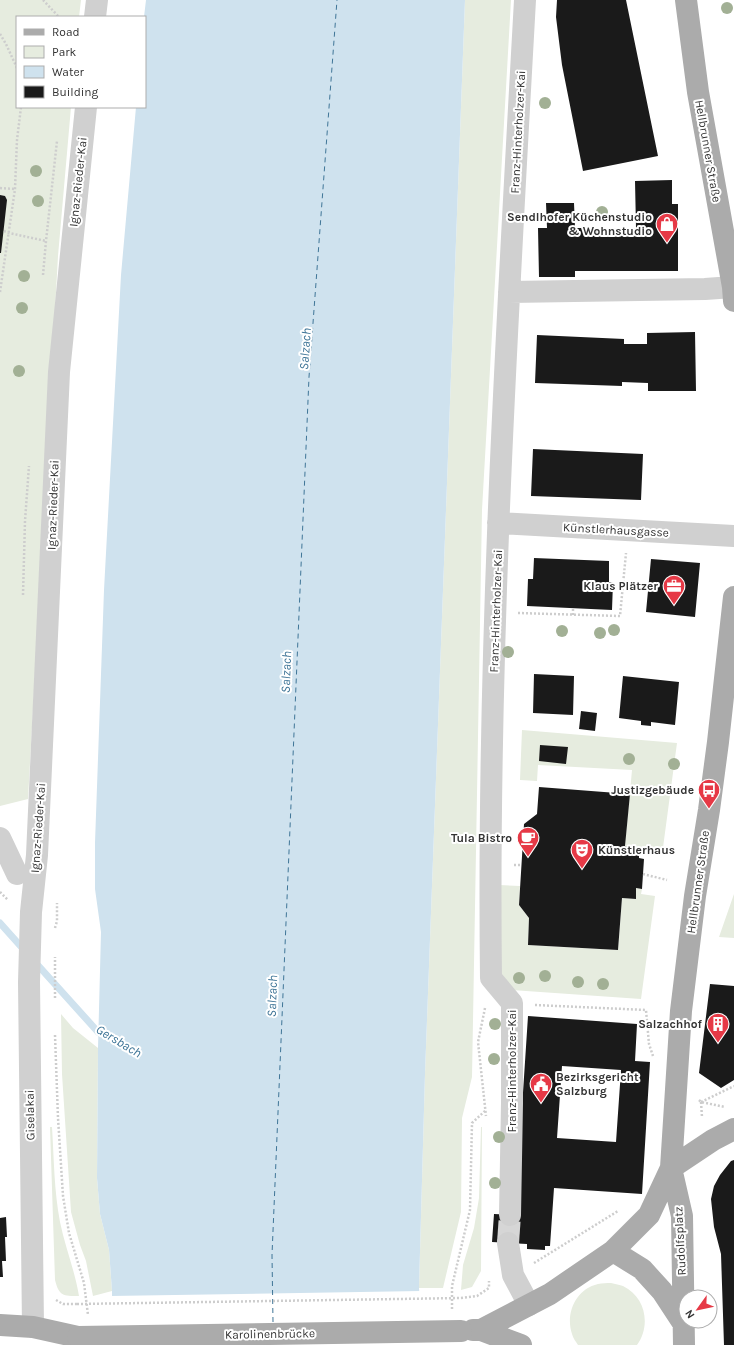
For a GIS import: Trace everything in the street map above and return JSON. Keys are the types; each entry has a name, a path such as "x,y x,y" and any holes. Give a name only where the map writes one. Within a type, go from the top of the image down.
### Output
{"main road":[{"name":"Hellbrunner Straße","path":"686,0 698,92 733,294"},
{"name":"Hellbrunner Straße","path":"671,1168 681,1011 695,896 718,742 734,597"},
{"path":"671,1168 713,1140 734,1129"},
{"name":"Rudolfsplatz","path":"465,1325 529,1305 550,1294 613,1251 649,1215 671,1168"},
{"name":"Rudolfsplatz","path":"671,1168 682,1216 683,1289"},
{"path":"613,1251 642,1269 662,1291 678,1315"},
{"path":"0,1325 33,1326 78,1337"},
{"path":"465,1325 519,1345"},
{"name":"Karolinenbrücke","path":"78,1337 465,1325"},
{"path":"668,1345 679,1329"},
{"name":"Rudolfsplatz","path":"683,1329 684,1345"},
{"path":"49,1345 78,1337"}],"street":[{"path":"95,16 96,0"},
{"name":"Franz-Hinterholzer-Kai","path":"510,1215 512,1004 491,978 490,864 498,523 525,0"},
{"name":"Ignaz-Rieder-Kai","path":"32,903 38,838 59,372 86,108"},
{"path":"509,292 698,289 733,294"},
{"name":"Künstlerhausgasse","path":"498,523 734,536"},
{"path":"0,838 17,874"},
{"name":"Giselakai","path":"32,903 29,982 33,1326"},
{"path":"508,1243 513,1275 529,1305"}],"path":[{"path":"43,0 57,16"},
{"path":"0,34 16,66"},
{"path":"0,292 15,189 17,140 21,108"},
{"path":"52,187 56,145"},
{"path":"0,188 15,189"},
{"path":"4,231 46,241"},
{"path":"495,612 620,616 626,552"},
{"path":"573,608 573,615"},
{"path":"643,874 667,880"},
{"path":"55,929 57,921 57,908"},
{"path":"55,967 55,1004"},
{"path":"465,1325 452,1286 470,1210 472,1123 486,1110 478,1042 491,978"},
{"path":"512,1004 646,1010 649,1044 655,1063"},
{"path":"55,1034 63,1196 69,1233 84,1284 88,1317"},
{"path":"701,1102 734,1086"},
{"path":"701,1102 728,1108"},
{"path":"701,1102 702,1117"},
{"path":"532,1265 623,1208"},
{"path":"51,1296 63,1304 461,1298"}],"green space":[{"path":"0,0 81,0 79,16 16,16 16,108 71,108 58,256 28,799 0,806"},
{"path":"465,0 511,0 482,510 472,1077 462,1118 461,1212 443,1288 419,1288 425,1074"},
{"path":"522,730 677,743 662,855 644,853 644,848 625,846 632,770 538,765 537,781 520,780"},
{"path":"499,885 520,886 519,905 529,918 528,945 618,950 622,898 636,899 636,888 642,889 641,894 655,896 641,999 497,989"},
{"path":"734,894 734,938 719,937"},
{"path":"61,1014 73,1028 98,1048 97,1178 100,1214 109,1250 112,1291 93,1296 86,1261 71,1212 62,1074"},
{"path":"50,1127 52,1127 55,1187 60,1222 79,1296 62,1294 58,1289 55,1280"},
{"path":"481,1127 481,1271 472,1287 461,1290 463,1265 474,1228 479,1198"},
{"path":"611,1283 623,1286 631,1291 641,1304 645,1321 644,1329 637,1345 578,1345 572,1335 570,1326 571,1310 574,1303 578,1296 590,1287"}],"water":[{"name":"Salzach","path":"146,0 465,0 425,1074 419,1288 423,1345 112,1345 112,1291 109,1250 100,1214 97,1178 101,932 95,889 95,843 104,590 121,275 136,108 146,108 146,16 144,16"}],"pier":[{"path":"421,1291 425,1345 110,1345 110,1296"}],"building":[{"path":"557,0 626,0 658,156 583,171 562,65 556,17"},
{"path":"672,180 672,204 678,204 678,271 575,271 575,277 539,277 538,228 547,228 546,203 574,203 575,228 636,228 635,181"},
{"path":"0,195 5,196 7,200 1,253 0,253"},
{"path":"695,332 696,391 648,391 648,383 622,382 622,386 535,383 537,335 624,339 624,344 647,344 647,333"},
{"path":"533,449 643,454 641,500 531,496"},
{"path":"534,558 609,561 609,582 613,582 612,610 527,606 528,579 533,579"},
{"path":"651,559 700,563 695,617 646,612"},
{"path":"534,674 574,676 573,715 533,713"},
{"path":"623,676 679,682 675,725 651,722 651,726 641,725 641,721 619,718"},
{"path":"581,711 597,713 595,731 579,729"},
{"path":"540,745 568,747 566,764 539,761"},
{"name":"Künstlerhaus","path":"539,787 630,794 625,846 639,848 639,858 644,859 642,889 636,888 636,899 622,898 618,950 528,945 529,918 519,905 524,824 537,814"},
{"name":"Salzachhof","path":"710,984 734,986 734,1080 721,1088 699,1073"},
{"name":"Bezirksgericht Salzburg","path":"528,1016 637,1024 635,1061 650,1062 642,1194 554,1188 550,1246 545,1246 545,1250 527,1249 527,1244 492,1242 494,1214 515,1215","holes":["562,1066 621,1070 616,1142 557,1138"]},
{"path":"734,1160 734,1345 724,1345 721,1254 714,1227 711,1199 714,1186 720,1175 731,1161"},
{"path":"6,1217 6,1261 2,1261 3,1277 0,1277 0,1218"}],"waterway":[{"name":"Gersbach","path":"0,923 25,951"},
{"name":"Gersbach","path":"35,962 98,1032 106,1036"}],"ferry route":[{"path":"273,1322 272,1255 309,377 337,0"}],"tunnel":[{"path":"508,1243 510,1215"}],"place":[{"name":"Sendlhofer Küchenstudio & Wohnstudio","path":"667,244"},
{"name":"Klaus Plätzer","path":"674,606"},
{"name":"Justizgebäude","path":"709,810"},
{"name":"Tula Bistro","path":"528,858"},
{"name":"Künstlerhaus","path":"582,870"},
{"name":"Salzachhof","path":"718,1044"},
{"name":"Bezirksgericht Salzburg","path":"541,1104"}]}
